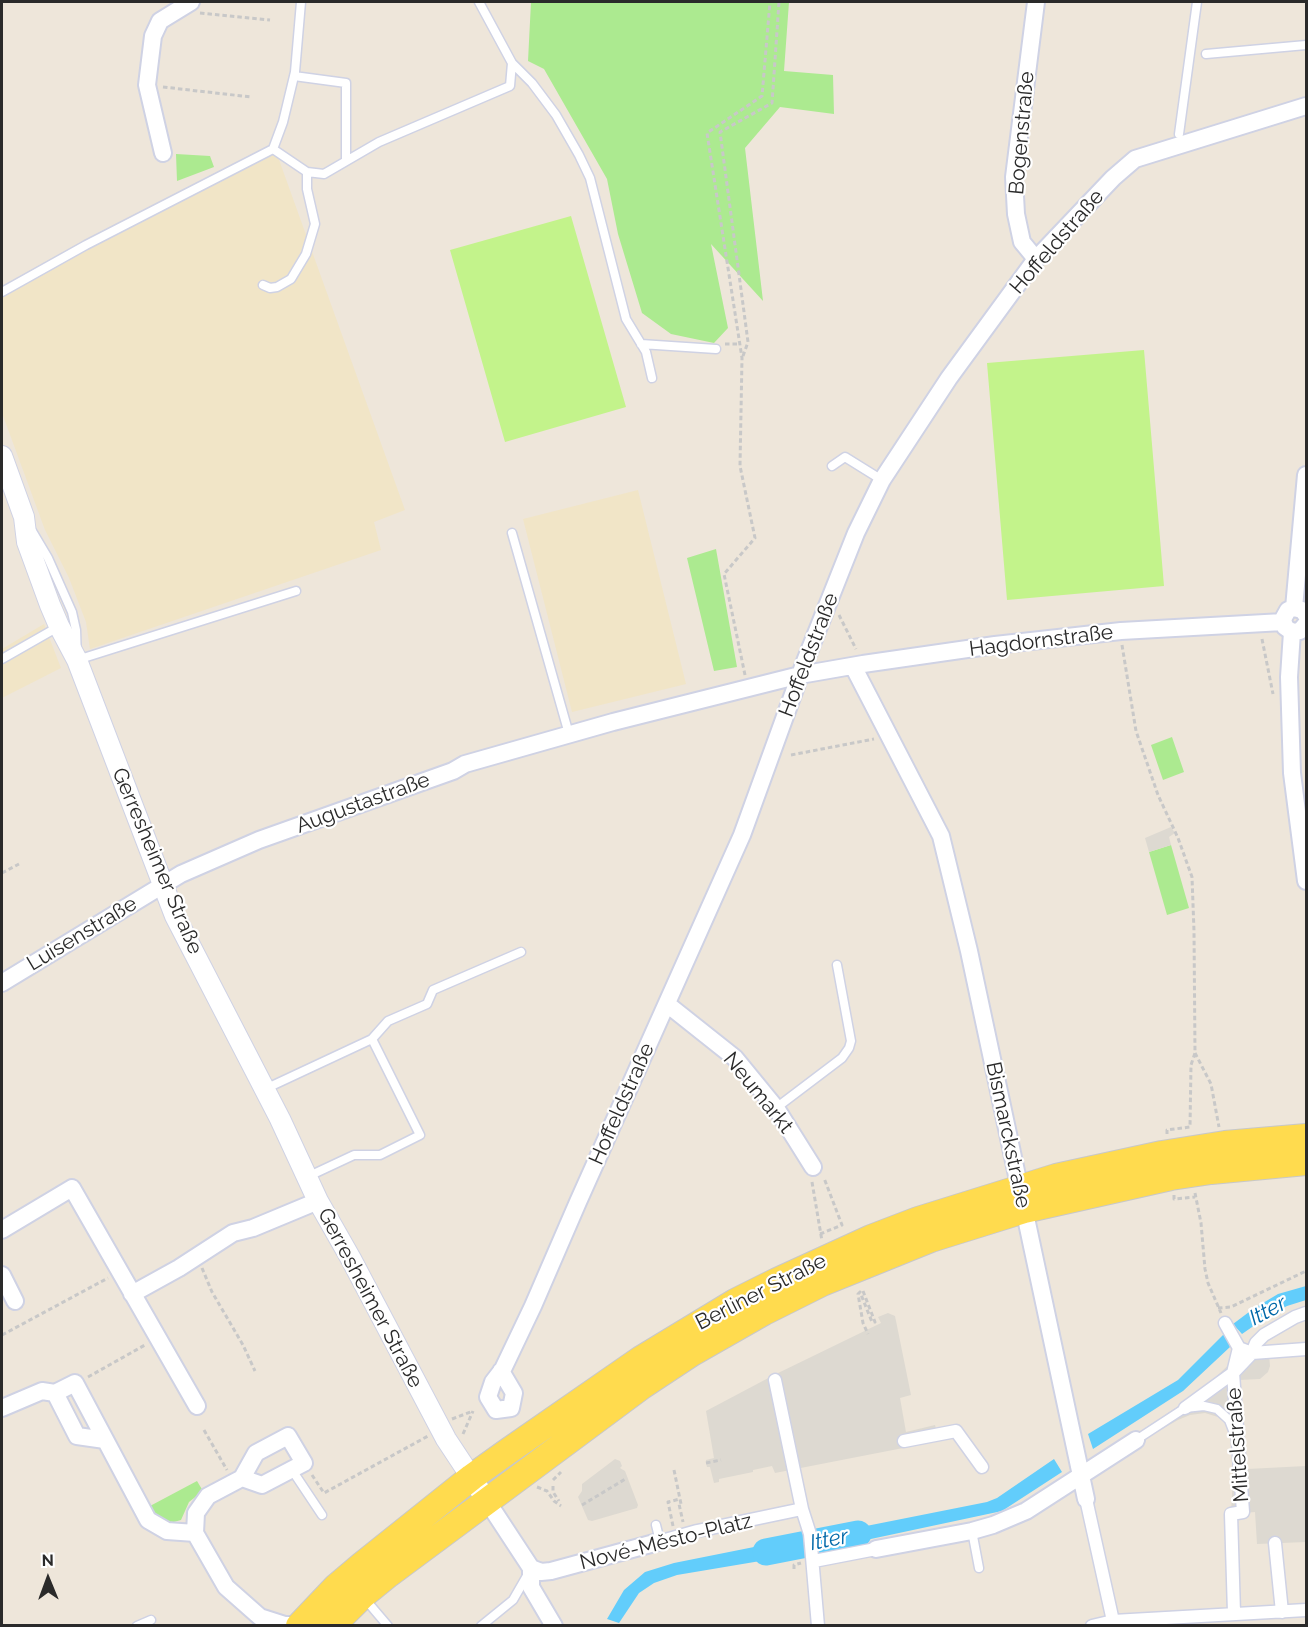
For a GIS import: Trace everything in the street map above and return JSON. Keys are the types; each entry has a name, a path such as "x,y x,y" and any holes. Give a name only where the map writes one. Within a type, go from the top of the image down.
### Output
{"main road":[{"name":"Berliner Straße","path":"332,1626 362,1596 642,1386 692,1353 764,1312 843,1273 931,1239 1021,1199 1115,1164 1225,1144 1306,1137"},
{"name":"Berliner Straße","path":"299,1625 336,1587 472,1477 641,1359 735,1302 871,1238 918,1220 1021,1199 1211,1171 1306,1162"}],"street":[{"path":"163,153 147,85 153,36 160,21 190,2"},
{"name":"Bogenstraße","path":"1036,2 1014,177 1016,214 1022,242 1036,259"},
{"name":"Hoffeldstraße","path":"501,1371 533,1306 742,835 800,675 856,533 882,480 949,378 1036,259 1080,210 1135,159 1306,106"},
{"name":"Gerresheimer Straße","path":"2,456 24,517 27,542 59,626 77,660 175,916 265,1089 318,1201 446,1439 487,1501"},
{"path":"1306,475 1300,612 1286,612 1294,626 1289,677 1292,773 1306,881"},
{"name":"Hagdornstraße","path":"800,675 995,645 1121,631 1294,626"},
{"name":"Bismarckstraße","path":"858,665 941,836 969,951 1021,1199 1035,1250 1113,1621"},
{"name":"Augustastraße","path":"162,885 181,874 259,840 453,771 465,764 686,702 800,675"},
{"name":"Luisenstraße","path":"2,982 80,937 162,885"},
{"name":"Neumarkt","path":"667,1004 735,1058 776,1108 815,1174"},
{"path":"2,1230 72,1188 197,1406"},
{"path":"132,1294 233,1233 253,1228 318,1201"},
{"path":"2,1275 15,1301"},
{"path":"1185,1408 1233,1373 1252,1353 1256,1343 1264,1335 1306,1313"},
{"path":"1226,1323 1239,1348 1252,1353 1306,1349"},
{"name":"Mittelstraße","path":"1231,1618 1231,1514 1243,1512 1233,1373 1239,1348"},
{"path":"775,1380 802,1509 810,1534 818,1626"},
{"path":"2,1408 42,1391 55,1393 75,1383 148,1520 167,1531 195,1533"},
{"path":"55,1393 77,1436 105,1440"},
{"path":"904,1441 956,1431 982,1467"},
{"path":"238,1480 262,1485 298,1466 288,1436 256,1453 238,1480 208,1496 196,1513 195,1533 226,1587 261,1622 299,1625"},
{"path":"813,1556 886,1551 993,1526 1026,1511 1081,1477 1112,1462 1136,1440"},
{"path":"487,1501 531,1568 531,1587 554,1626"},
{"name":"Nové-Město-Platz","path":"531,1568 541,1572 551,1571 697,1531 802,1509"},
{"path":"1275,1543 1282,1612"},
{"path":"1092,1626 1113,1621 1231,1618 1306,1610"}],"lane":[{"path":"2,292 86,245 273,149 283,122 294,76 301,2"},
{"path":"479,2 512,63 532,83 556,115 590,178 626,318 646,351 652,378"},
{"path":"1179,134 1197,2"},
{"path":"1206,54 1306,45"},
{"path":"273,149 307,172 324,174 379,142 510,86 512,63"},
{"path":"294,76 346,83 346,161"},
{"path":"263,285 270,288 277,287 291,279 306,254 316,220 308,189 307,172"},
{"path":"641,344 716,349"},
{"path":"832,466 845,457 882,480"},
{"name":"Gerresheimer Straße","path":"24,517 48,558 72,612 76,630 77,660"},
{"path":"512,533 569,734"},
{"path":"77,660 296,591"},
{"path":"2,659 59,626"},
{"path":"265,1089 372,1039 388,1021 427,1004 433,990 521,952"},
{"path":"776,1108 842,1058 849,1048 851,1041 837,965"},
{"path":"307,1177 354,1155 380,1155 420,1135 372,1039"},
{"path":"1136,1440 1185,1408 1203,1406 1217,1409 1229,1420 1238,1441"},
{"path":"298,1466 322,1515"},
{"path":"656,1525 658,1542"},
{"path":"972,1532 979,1568"},
{"path":"481,1626 513,1600 531,1568"},
{"path":"362,1596 388,1626"},
{"path":"137,1626 151,1620"}],"path":[{"path":"190,2 197,13 270,20"},
{"path":"745,675 724,574 755,538 740,466 742,358 707,132 762,96 770,2"},
{"path":"742,358 748,342 720,132 772,104 779,2"},
{"path":"147,85 251,97"},
{"path":"727,264 737,262"},
{"path":"732,288 740,287"},
{"path":"831,598 858,665"},
{"path":"1262,636 1274,700"},
{"path":"1122,645 1136,731 1158,795 1179,838 1192,877 1195,1053 1191,1065 1190,1127 1167,1130"},
{"path":"791,755 876,739"},
{"path":"2,873 19,864"},
{"path":"1195,1053 1211,1084 1218,1122 1225,1144"},
{"path":"815,1174 820,1234 823,1241"},
{"path":"815,1174 842,1225 820,1234"},
{"path":"1174,1199 1195,1195 1201,1223 1204,1269 1226,1323"},
{"path":"196,1256 212,1292 238,1335 255,1371"},
{"path":"1218,1308 1231,1307 1306,1271"},
{"path":"2,1335 120,1272"},
{"path":"863,1291 874,1322 872,1322 860,1292 858,1294 863,1323 868,1334"},
{"path":"75,1383 158,1338"},
{"path":"449,1420 473,1411 461,1439"},
{"path":"204,1430 238,1480"},
{"path":"298,1466 324,1493 428,1436"},
{"path":"706,1463 721,1460"},
{"path":"674,1470 683,1522"},
{"path":"582,1505 627,1478"},
{"path":"530,1485 547,1491 554,1502 561,1506"},
{"path":"552,1486 559,1501"},
{"path":"673,1528 668,1502 680,1499"}],"shaded area":[{"path":"273,143 405,510 374,522 381,550 90,649 86,622 69,578 45,530 2,413 2,286 84,240"},
{"path":"638,490 686,684 572,712 523,519"},
{"path":"44,624 61,668 2,698 2,649"},
{"path":"1171,827 1175,833 1169,837 1171,845 1149,852 1145,838"},
{"path":"888,1313 895,1316 911,1395 900,1398 906,1432 935,1425 939,1441 775,1473 772,1466 719,1479 719,1482 714,1483 710,1467 707,1467 706,1463 706,1460 714,1458 706,1411 881,1323 878,1317"},
{"path":"1257,1338 1271,1349 1270,1366 1268,1372 1260,1379 1239,1380 1247,1469 1306,1466 1306,1542 1257,1544 1255,1512 1231,1514 1233,1439 1228,1425 1218,1417 1205,1413 1190,1415 1138,1443 1133,1436 1201,1391"},
{"path":"615,1459 620,1461 622,1466 620,1468 625,1471 638,1505 637,1508 592,1521 588,1520 578,1497 582,1491 582,1484"}],"green space":[{"path":"531,2 789,2 784,71 833,75 834,114 780,107 745,148 763,301 711,244 728,328 714,343 671,334 642,313 618,234 607,179 544,69 528,61"},
{"path":"176,154 210,156 214,167 177,181"},
{"path":"571,216 626,407 505,442 450,250"},
{"path":"1144,350 1164,586 1007,600 987,363"},
{"path":"716,549 737,667 714,671 687,558"},
{"path":"1172,737 1184,772 1163,780 1151,745"},
{"path":"1171,845 1189,908 1167,915 1149,852"},
{"path":"197,1481 203,1491 189,1502 181,1520 170,1523 155,1515 150,1506"}],"water":[{"path":"1306,1286 1306,1300 1287,1306 1268,1316 1242,1334 1233,1324 1278,1294"},
{"path":"1225,1333 1230,1347 1183,1391 1093,1449 1088,1434 1178,1380"},
{"path":"1054,1459 1062,1472 1002,1511 824,1549 821,1535 987,1502 997,1498"},
{"path":"799,1538 802,1554 677,1575 654,1583 639,1593 619,1623 607,1619 624,1590 645,1572 674,1563"}],"waterway":[{"name":"Itter","path":"766,1552 858,1534"}]}
